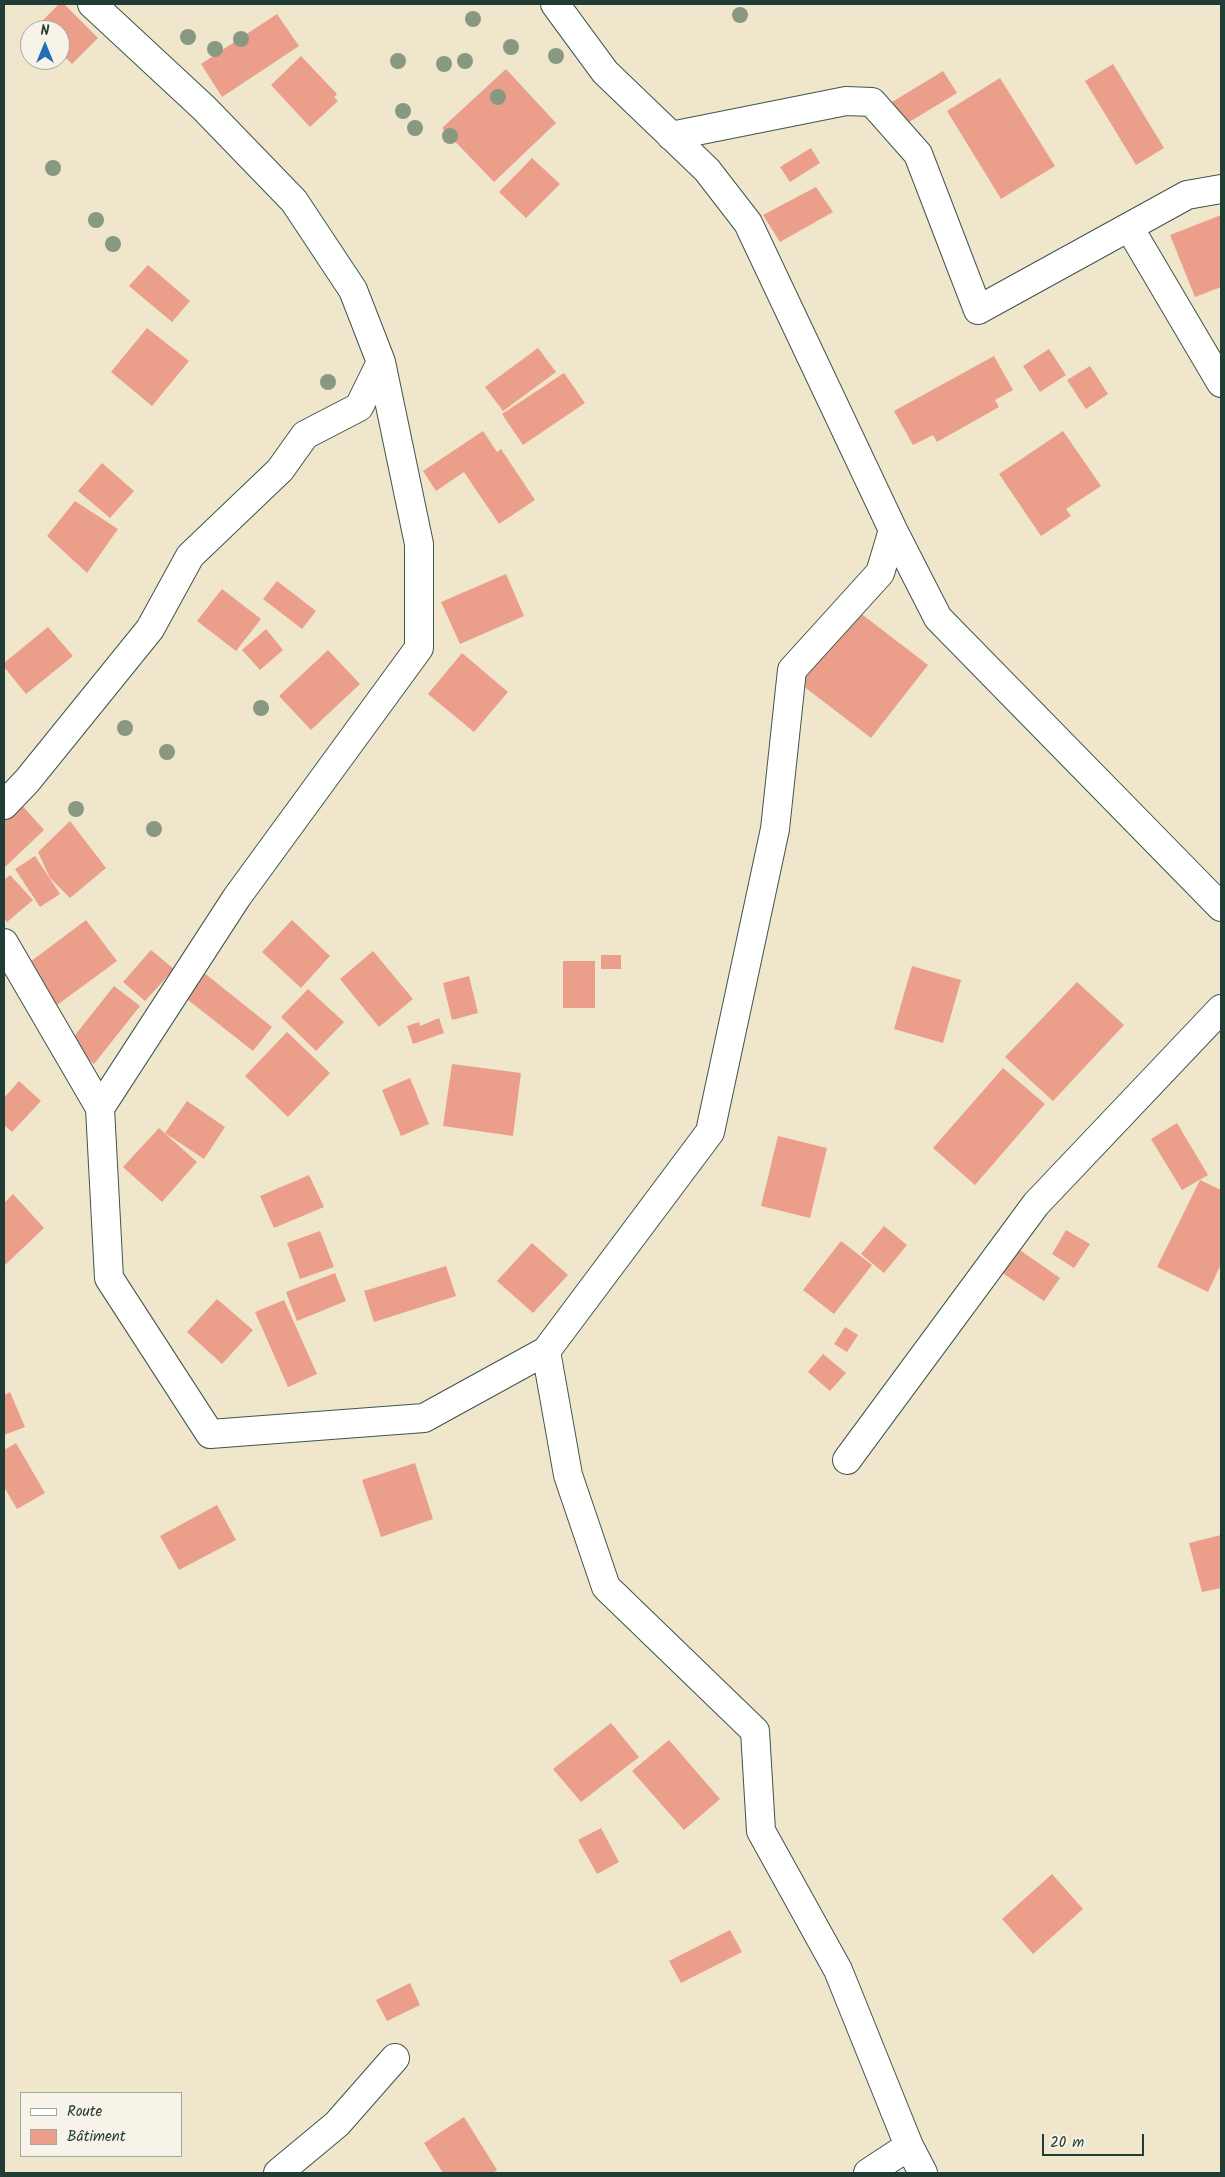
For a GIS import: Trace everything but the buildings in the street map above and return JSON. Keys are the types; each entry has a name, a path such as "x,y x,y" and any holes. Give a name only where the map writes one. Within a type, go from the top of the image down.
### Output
{"street":[{"path":"92,4 204,108 294,201 353,290 380,362 419,544 419,648 237,897 100,1108"},
{"path":"555,4 604,72 708,170 748,223 893,530 938,618 1221,908"},
{"path":"671,136 846,101 872,102 918,154 978,310 1187,195 1221,189"},
{"path":"1129,227 1221,383"},
{"path":"4,805 27,780 150,629 190,556 280,470 306,435 359,407 380,362"},
{"path":"4,943 100,1108 109,1278 210,1434 424,1418 546,1351 710,1132 775,829 792,670 880,573 893,530"},
{"path":"847,1460 1036,1204 1221,1009"},
{"path":"546,1351 568,1475 606,1587 755,1731 761,1831 838,1970 909,2146 923,2173"},
{"path":"278,2173 337,2124 395,2058"},
{"path":"868,2173 909,2146"}]}
